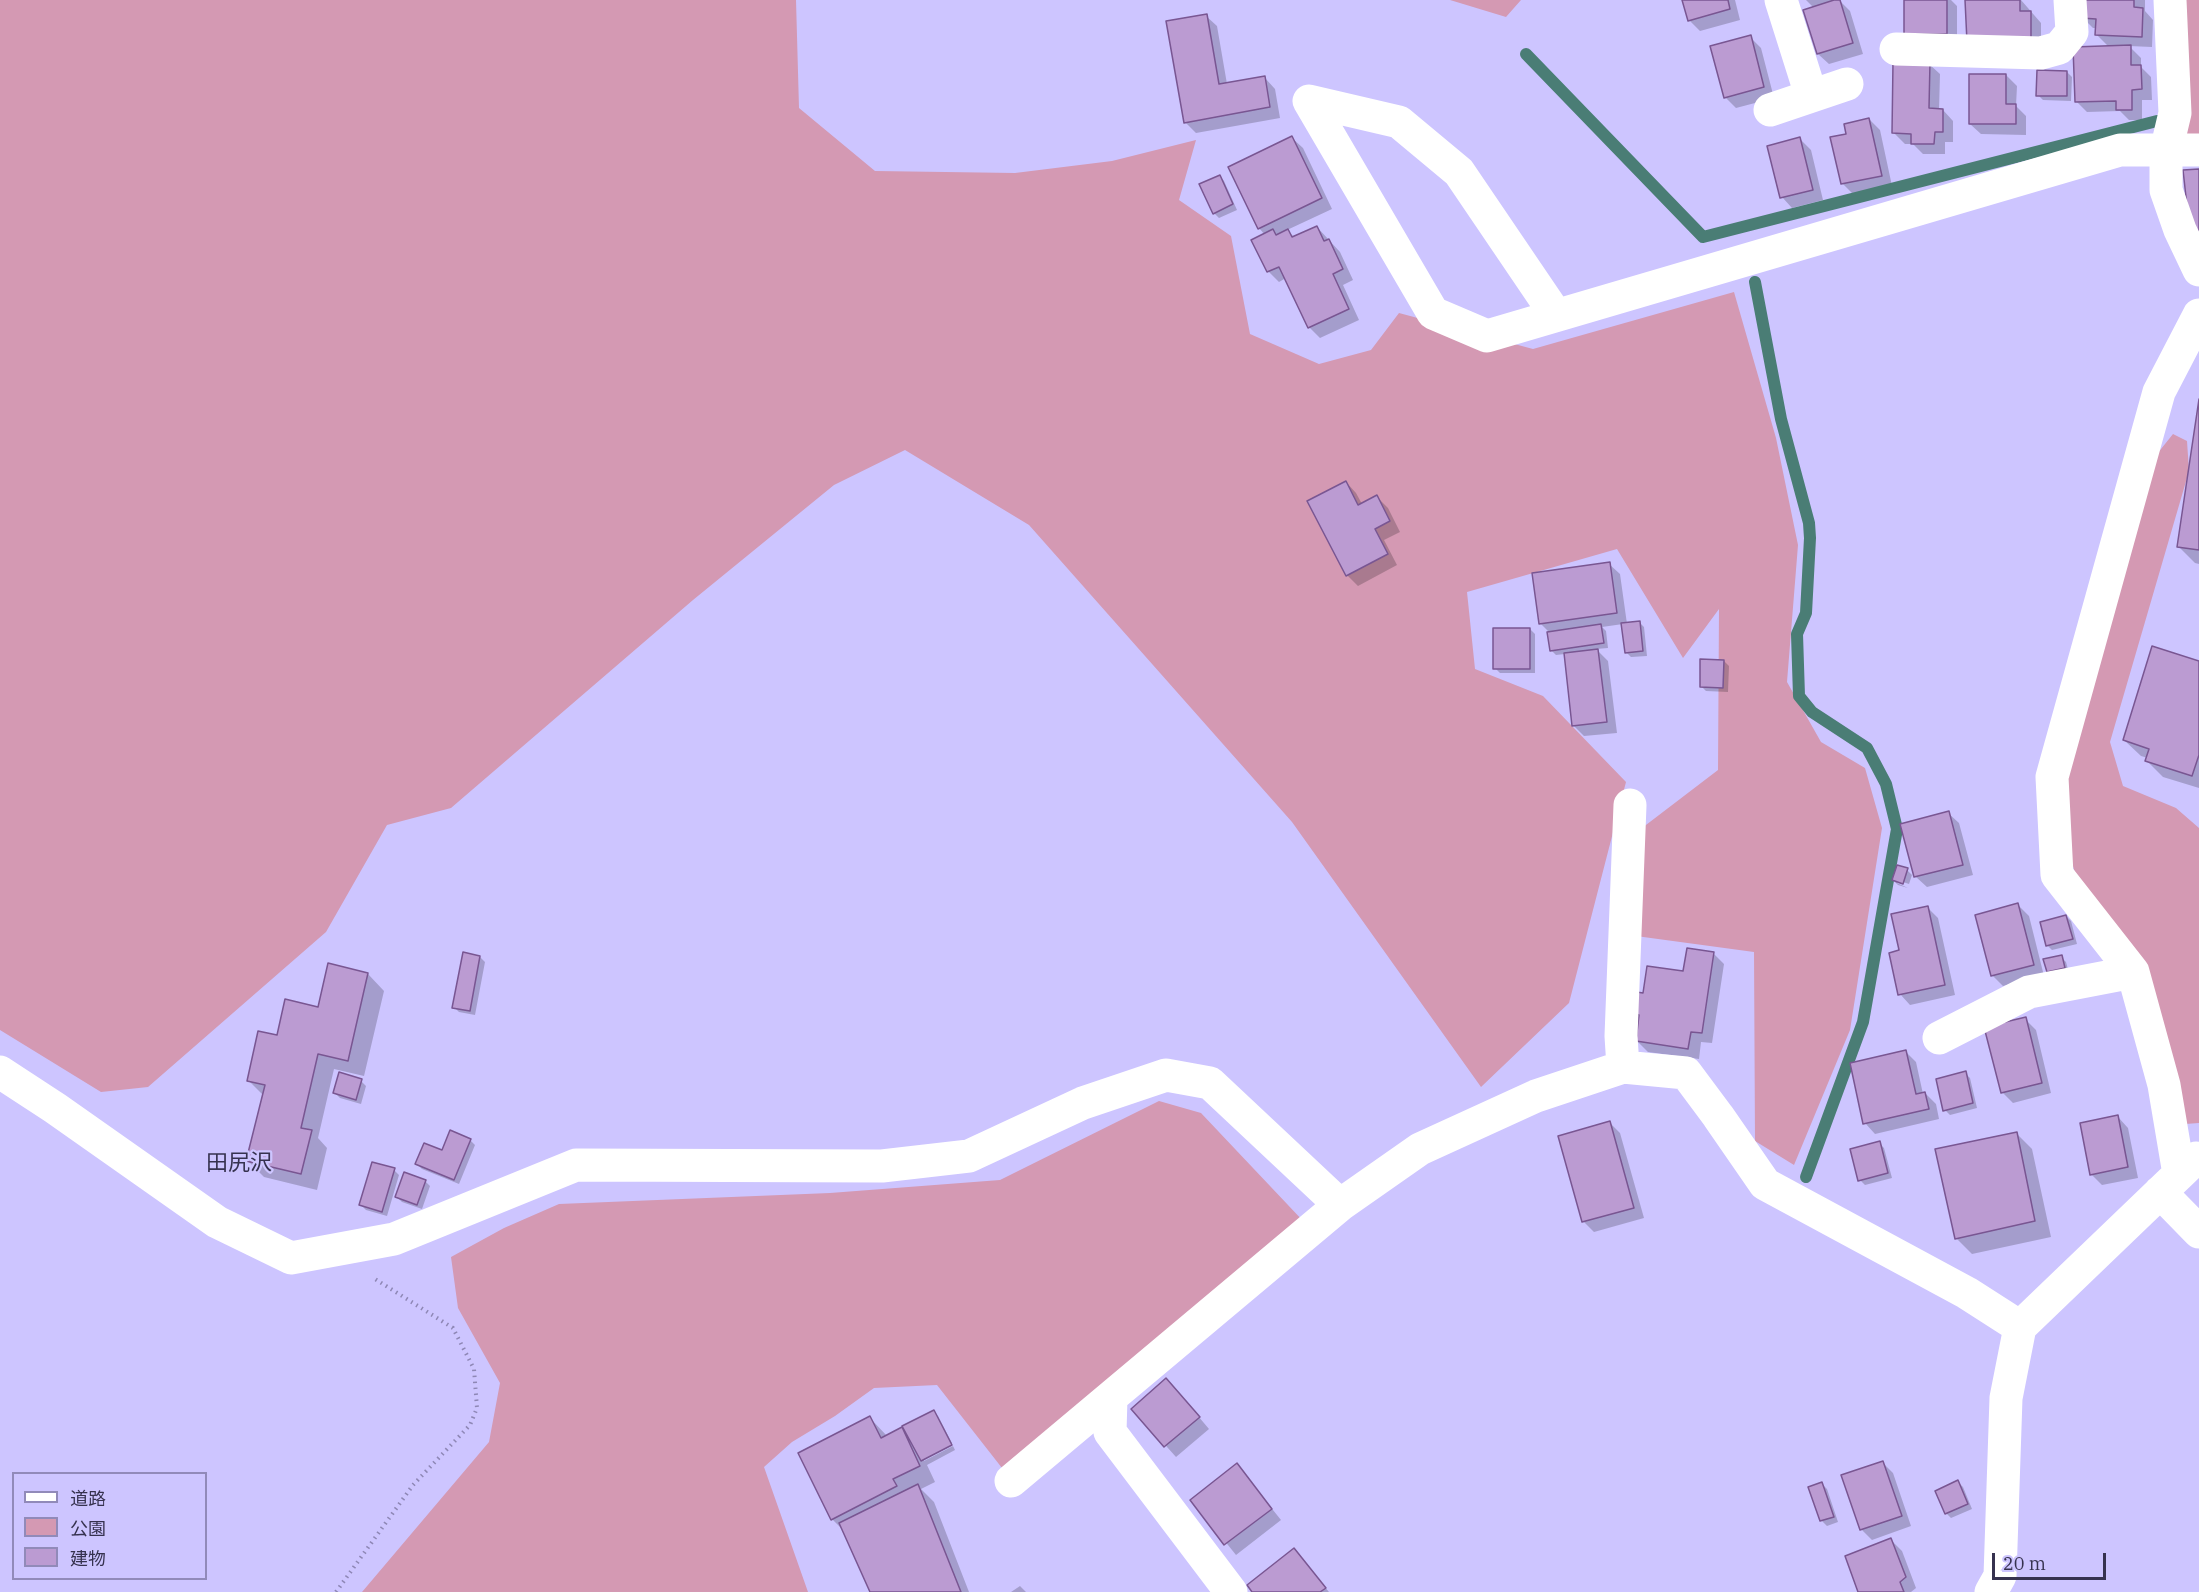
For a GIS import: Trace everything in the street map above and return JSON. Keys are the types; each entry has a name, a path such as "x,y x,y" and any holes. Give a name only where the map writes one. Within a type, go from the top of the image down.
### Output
{"street":[{"path":"1781,0 1810,96"},
{"path":"1896,49 2041,53 2059,48 2072,32 2070,0"},
{"path":"2170,0 2175,113 2166,151 2166,190 2180,230 2199,270"},
{"path":"1770,110 1847,84"},
{"path":"1556,315 1459,172 1399,122 1309,101 1433,313 1487,336 2120,150 2199,150"},
{"path":"2199,315 2159,392 2052,777 2057,875 2133,972 2164,1085 2179,1174 2199,1232"},
{"path":"1623,1067 1621,1036 1630,805"},
{"path":"1939,1038 2029,993 2133,972"},
{"path":"1011,1480 1340,1205 1420,1149 1536,1096 1623,1067 1686,1073 1765,1184 1967,1293 2020,1327"},
{"path":"0,1072 217,1222 291,1258 394,1239 576,1165 882,1166 969,1156 1083,1103 1166,1075 1210,1083 1340,1205"},
{"path":"1991,1592 2000,1576 2006,1398 2020,1327 2179,1174"},
{"path":"1111,1398 1110,1432 1231,1592"}],"path":[{"path":"331,1251 453,1328 474,1369 477,1408 470,1425 413,1485 336,1592"}],"green space":[{"path":"0,0 796,0 799,108 875,171 1015,173 1112,161 1196,140 1179,200 1231,236 1250,334 1319,364 1371,350 1399,313 1533,349 1734,292 1776,438 1798,545 1787,682 1821,742 1865,768 1882,828 1850,1030 1794,1165 1755,1141 1754,952 1636,936 1642,828 1718,770 1719,609 1683,658 1617,549 1467,592 1475,669 1543,696 1626,782 1569,1003 1481,1087 1292,822 1029,525 905,450 834,485 693,600 451,808 387,825 326,932 148,1087 101,1092 0,1030"},
{"path":"1450,0 1521,0 1506,17"},
{"path":"2176,0 2199,0 2199,136 2185,135"},
{"path":"2173,434 2187,441 2189,471 2110,742 2123,786 2176,808 2199,828 2199,1123 2185,1124 2074,870 2062,826 2066,763 2157,454"},
{"path":"1159,1101 1201,1113 1305,1223 1002,1468 937,1385 874,1388 835,1416 792,1442 764,1467 808,1592 362,1592 489,1442 500,1383 458,1308 451,1257 504,1228 559,1204 830,1193 1000,1180"}],"building":[{"path":"1682,0 1728,0 1730,9 1688,21"},
{"path":"1840,0 1853,43 1817,54 1803,10"},
{"path":"1904,0 1947,0 1947,34 1904,34"},
{"path":"1965,0 2020,0 2020,11 2031,11 2031,40 1967,42"},
{"path":"2082,0 2134,0 2134,7 2143,8 2142,37 2095,35 2096,19 2081,18"},
{"path":"1207,14 1219,84 1265,76 1270,107 1184,123 1166,21"},
{"path":"1751,35 1764,87 1724,98 1710,46"},
{"path":"2131,45 2131,65 2141,65 2142,89 2132,90 2132,110 2116,110 2116,101 2075,102 2073,47"},
{"path":"1893,62 1930,62 1929,108 1943,109 1943,132 1935,132 1934,144 1911,144 1911,134 1892,133"},
{"path":"2037,70 2067,71 2067,96 2036,96"},
{"path":"1969,74 2006,74 2006,104 2016,104 2016,124 1969,124"},
{"path":"1869,118 1882,176 1841,184 1830,137 1846,134 1844,124"},
{"path":"1292,136 1322,198 1258,229 1228,167"},
{"path":"1800,137 1813,190 1780,198 1767,146"},
{"path":"2199,169 2199,233 2190,233 2183,170"},
{"path":"1220,175 1233,204 1213,214 1199,184"},
{"path":"1317,226 1324,241 1329,239 1343,269 1333,274 1349,309 1308,328 1279,267 1267,272 1251,240 1273,229 1276,235 1288,229 1292,237"},
{"path":"2199,399 2199,550 2177,547"},
{"path":"1346,481 1358,505 1377,495 1390,521 1375,529 1388,554 1346,576 1307,501"},
{"path":"1610,562 1617,613 1539,624 1532,573"},
{"path":"1640,621 1643,651 1625,653 1621,623"},
{"path":"1601,624 1604,643 1550,651 1547,632"},
{"path":"1493,628 1530,628 1530,669 1493,669"},
{"path":"2152,646 2199,661 2199,755 2192,776 2145,761 2149,749 2123,740"},
{"path":"1598,649 1607,722 1572,726 1564,653"},
{"path":"1700,659 1724,660 1723,688 1700,687"},
{"path":"1949,811 1963,865 1914,877 1900,824"},
{"path":"1897,865 1908,868 1903,884 1892,880"},
{"path":"2018,903 2034,965 1991,976 1975,915"},
{"path":"1928,906 1945,985 1898,995 1889,953 1899,950 1891,914"},
{"path":"2066,915 2073,939 2046,946 2040,922"},
{"path":"1687,948 1714,952 1702,1033 1691,1032 1688,1049 1636,1041 1639,1015 1627,1013 1630,991 1643,993 1647,966 1683,971"},
{"path":"463,952 480,956 470,1011 452,1008"},
{"path":"2062,955 2065,968 2047,972 2043,959"},
{"path":"328,963 368,973 348,1061 318,1054 301,1128 312,1130 301,1174 246,1161 265,1085 247,1081 258,1031 277,1035 285,999 318,1007"},
{"path":"2026,1017 2042,1083 2001,1093 1984,1027"},
{"path":"1906,1050 1916,1094 1925,1092 1929,1109 1863,1124 1850,1063"},
{"path":"1966,1071 1973,1103 1943,1111 1936,1079"},
{"path":"339,1072 362,1079 356,1100 333,1093"},
{"path":"2118,1115 2128,1167 2090,1175 2080,1123"},
{"path":"1610,1121 1634,1208 1582,1222 1558,1136"},
{"path":"450,1130 471,1139 454,1180 415,1164 424,1143 442,1150"},
{"path":"2017,1132 2035,1221 1955,1239 1935,1149"},
{"path":"1880,1141 1888,1173 1858,1181 1850,1149"},
{"path":"372,1162 395,1168 382,1212 359,1205"},
{"path":"404,1172 426,1180 417,1205 395,1197"},
{"path":"1166,1378 1200,1417 1164,1447 1131,1409"},
{"path":"934,1410 952,1445 921,1461 902,1426"},
{"path":"870,1416 881,1438 902,1427 920,1466 893,1479 897,1486 831,1520 798,1453"},
{"path":"1883,1461 1902,1516 1860,1530 1841,1475"},
{"path":"1237,1463 1272,1509 1224,1545 1190,1500"},
{"path":"1958,1480 1968,1504 1945,1514 1935,1491"},
{"path":"1822,1482 1834,1517 1820,1521 1808,1487"},
{"path":"918,1484 961,1592 870,1592 839,1523"},
{"path":"1891,1538 1906,1577 1900,1582 1904,1592 1858,1592 1845,1556"},
{"path":"1294,1548 1326,1588 1320,1592 1252,1592 1247,1585"}],"waterway":[{"path":"1526,54 1703,237 2157,121"},
{"path":"1755,282 1781,419 1809,523 1806,613 1797,634 1799,696 1812,712 1867,748 1886,784 1897,829 1863,1022 1806,1177"}],"district":[{"name":"田尻沢","path":"239,1164"}]}
